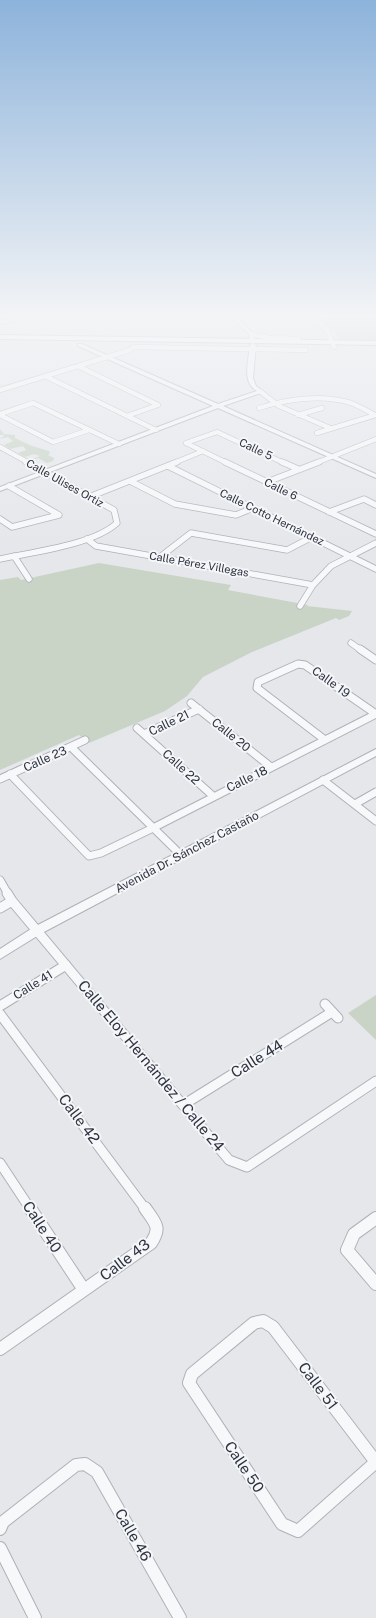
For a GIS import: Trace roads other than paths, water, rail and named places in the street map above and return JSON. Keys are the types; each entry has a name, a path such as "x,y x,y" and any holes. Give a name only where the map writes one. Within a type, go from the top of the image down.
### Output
{"street":[{"path":"79,393 156,430"},
{"path":"127,416 158,405 132,393"},
{"path":"187,393 376,476"},
{"path":"0,489 218,406 256,395 258,393"},
{"path":"259,393 298,415 330,428"},
{"path":"259,408 298,400 345,401 376,415"},
{"path":"206,401 235,401"},
{"path":"206,401 209,406 206,411"},
{"path":"230,412 235,401"},
{"path":"332,405 345,401"},
{"path":"0,415 34,403 119,444"},
{"path":"298,415 322,408"},
{"path":"206,411 230,412"},
{"path":"0,415 53,442 90,430"},
{"path":"317,433 376,415"},
{"name":"Calle 5","path":"186,443 217,432 298,469"},
{"path":"267,482 330,455 376,439"},
{"path":"366,442 376,447"},
{"name":"Calle 6","path":"186,443 376,534"},
{"name":"Calle Ulises Ortiz","path":"0,446 114,510 117,523 107,532 87,539"},
{"path":"89,497 203,451"},
{"name":"Calle Cotto Hernández","path":"168,466 376,569"},
{"path":"130,481 175,504 236,515 254,508"},
{"path":"0,519 12,527 59,515 9,486"},
{"path":"330,512 356,500 364,499 376,505"},
{"path":"160,557 191,533 287,550 312,537"},
{"path":"0,559 87,539"},
{"name":"Calle Pérez Villegas","path":"87,539 96,546 313,585"},
{"path":"300,606 313,585 331,566 376,543"},
{"path":"14,556 29,579"},
{"path":"351,643 376,660"},
{"name":"Calle 19","path":"325,740 257,688 258,682 298,664 305,664 376,714"},
{"name":"Calle 20","path":"191,703 271,767"},
{"name":"Calle 21","path":"146,736 199,709"},
{"name":"Calle 18","path":"119,845 376,714"},
{"name":"Calle 22","path":"136,728 213,796"},
{"path":"71,747 85,740"},
{"name":"Calle 23","path":"119,845 101,854 89,856 10,774 71,747 181,855"},
{"name":"Avenida Dr. Sánchez Castaño","path":"0,955 38,930 376,752"},
{"path":"0,779 10,774"},
{"path":"324,780 376,820"},
{"path":"355,804 376,792"},
{"name":"Calle Eloy Hernández / Calle 24","path":"0,880 12,900 229,1160 247,1167 376,1081"},
{"path":"0,908 12,900"},
{"name":"Calle 41","path":"0,1006 66,965"},
{"name":"Calle 44","path":"183,1105 331,1012"},
{"name":"Calle 42","path":"0,1014 157,1225"},
{"name":"Calle 40","path":"0,1163 84,1290"},
{"path":"373,1221 354,1234 347,1250 376,1284"},
{"name":"Calle 43","path":"84,1290 151,1244 157,1234 157,1225"},
{"path":"0,1349 84,1290"},
{"name":"Calle 51","path":"254,1323 263,1321 273,1327 376,1462"},
{"name":"Calle 50","path":"254,1323 192,1374 189,1383 282,1524 298,1531 376,1462"},
{"name":"Calle 46","path":"0,1529 3,1522 76,1465 85,1464 97,1472 180,1618"},
{"path":"0,1548 35,1618"}]}
